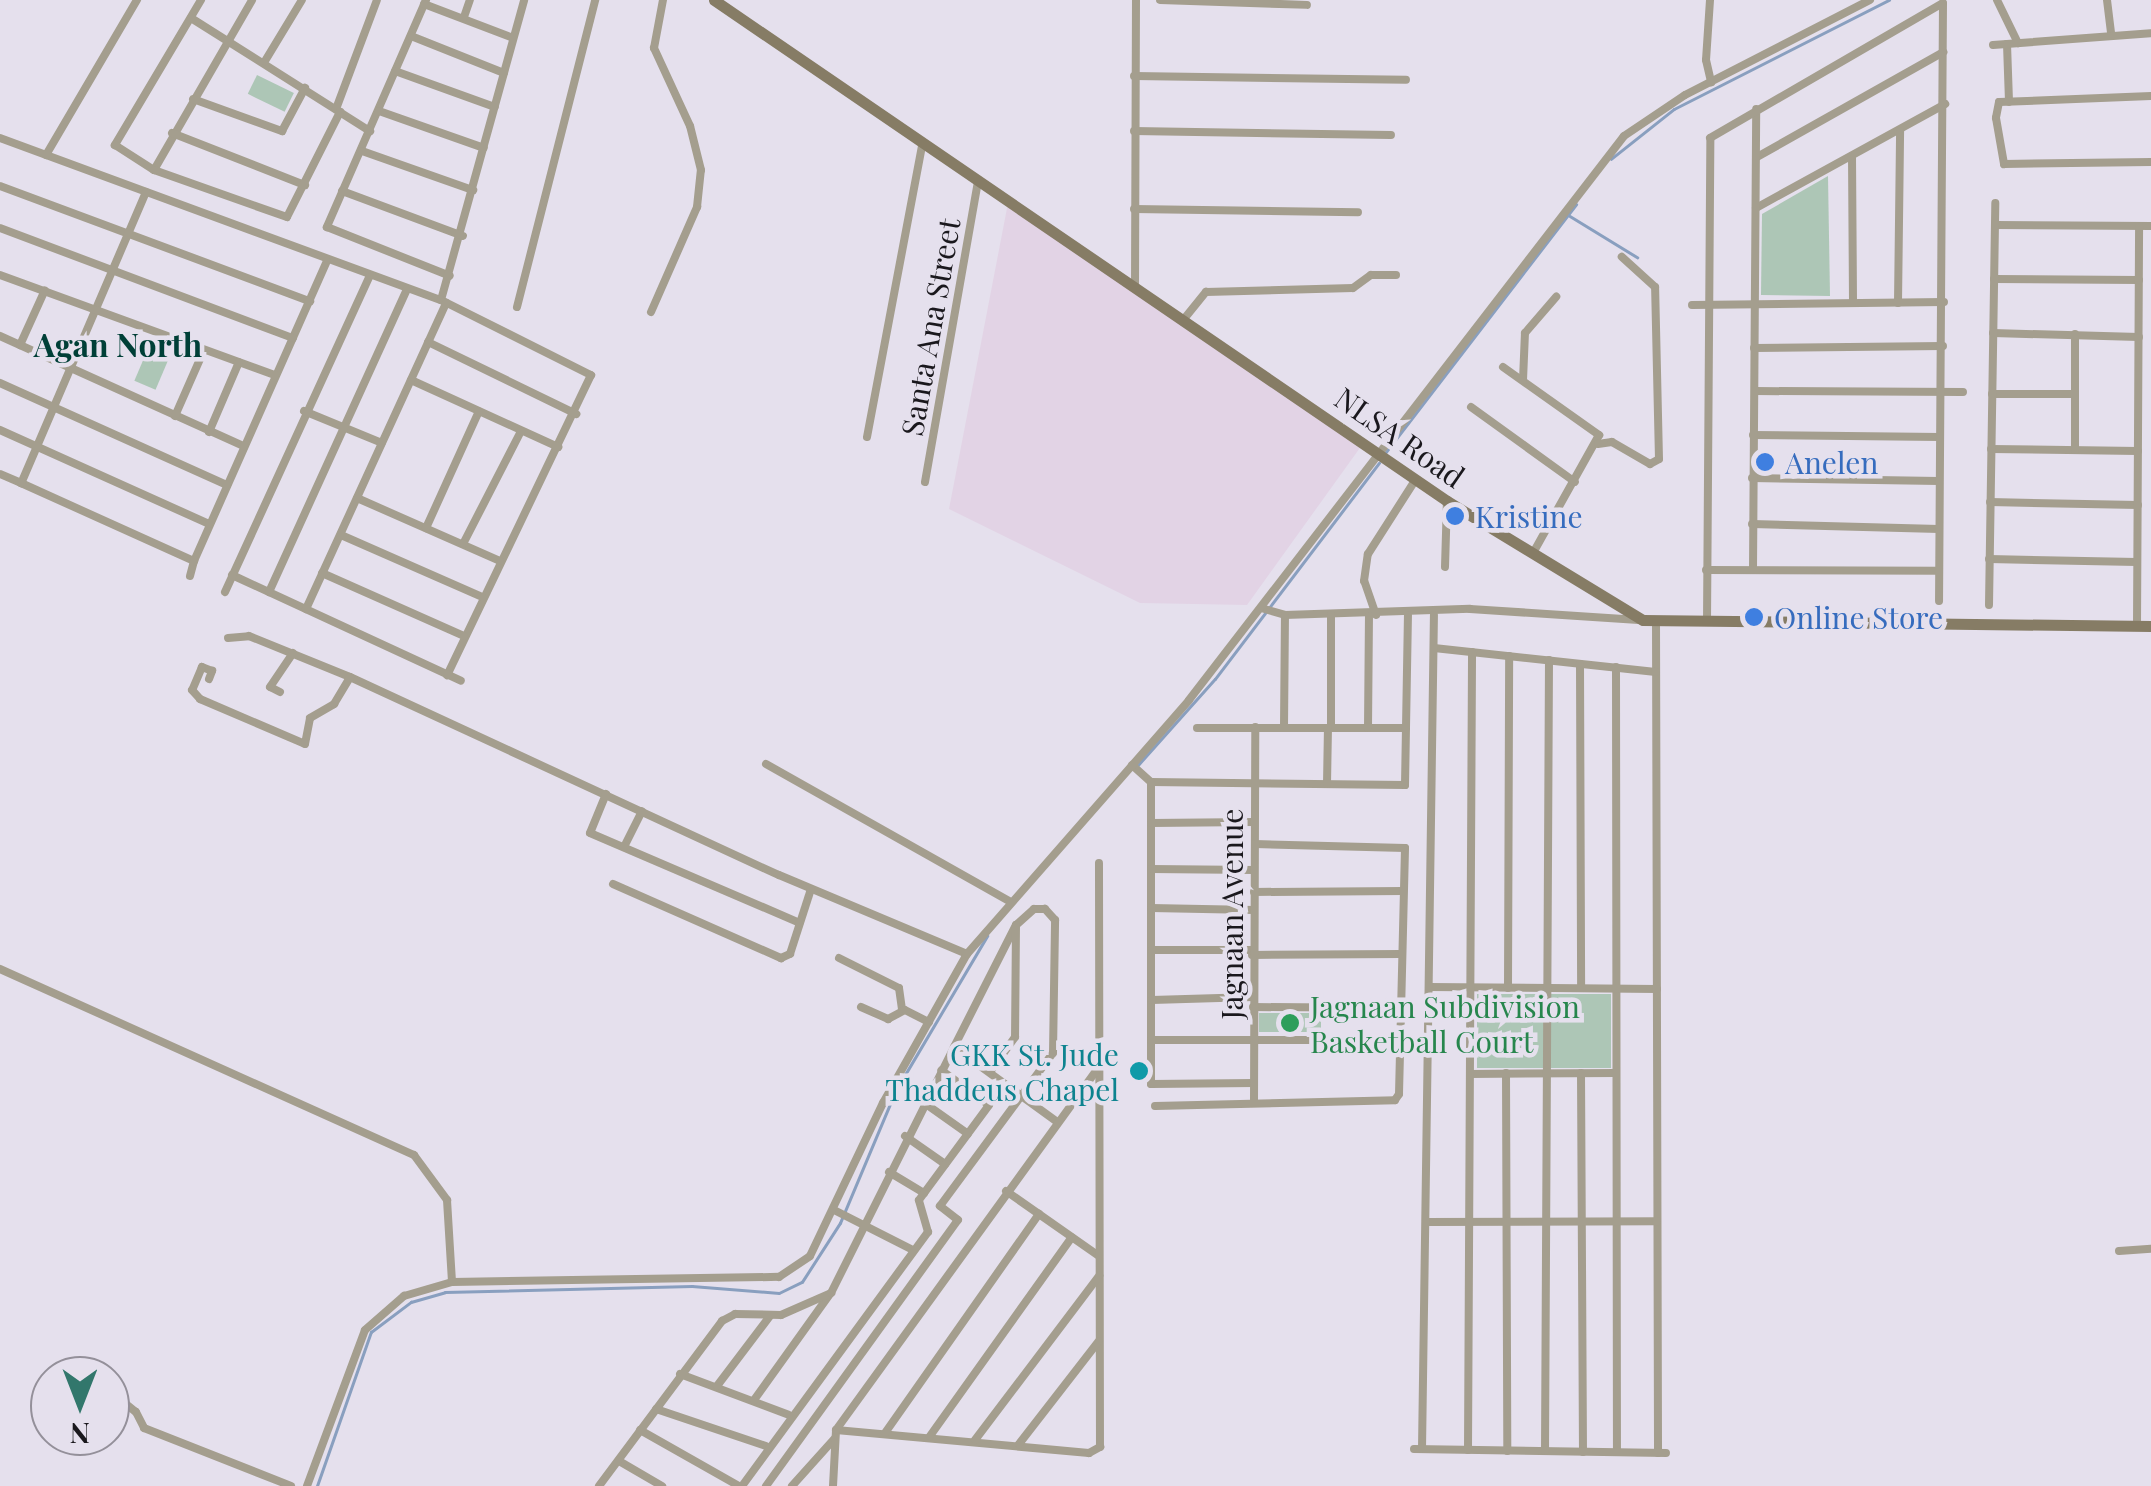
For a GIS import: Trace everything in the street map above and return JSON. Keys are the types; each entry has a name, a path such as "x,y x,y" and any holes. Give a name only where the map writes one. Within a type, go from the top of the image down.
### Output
{"main road":[{"name":"NLSA Road","path":"714,0 1447,501 1650,621"},
{"path":"1650,621 2151,626"}],"street":[{"path":"46,155 137,0"},
{"path":"201,0 115,146 154,170 283,217 304,184 338,110 377,0"},
{"path":"154,170 252,0"},
{"path":"266,61 302,0"},
{"path":"464,17 470,0"},
{"path":"306,609 412,380 443,302 524,0"},
{"path":"518,307 595,0"},
{"path":"651,312 697,207 702,170 690,126 654,48 664,0"},
{"path":"1135,286 1136,0"},
{"path":"1160,0 1307,5"},
{"path":"1710,0 1706,60 1711,82"},
{"path":"307,1486 365,1330 404,1296 452,1282 780,1278 810,1256 837,1212 882,1103 967,954 1009,900 1267,611 1624,136 1711,82 1870,0"},
{"path":"1997,0 2013,43 2010,102"},
{"path":"2107,0 2111,35"},
{"path":"450,276 330,233 342,191 425,2 513,38"},
{"path":"1707,622 1710,138 1943,2 1944,302 1939,600"},
{"path":"191,18 266,61 370,131"},
{"path":"1993,45 2151,33"},
{"path":"411,36 504,74"},
{"path":"1757,157 1944,52"},
{"path":"395,71 495,107"},
{"path":"1134,76 1406,80"},
{"path":"193,99 278,132 286,130 305,88"},
{"path":"2151,96 2010,102 1997,106 2004,164 2151,162"},
{"path":"1756,208 1944,104"},
{"path":"1753,569 1756,109"},
{"path":"379,110 484,148"},
{"path":"1134,131 1390,136"},
{"path":"1898,303 1900,131"},
{"path":"172,133 304,184"},
{"path":"0,138 443,302 586,368 591,379 576,414 482,597 447,675"},
{"path":"867,437 923,142"},
{"path":"362,150 473,190"},
{"path":"1852,156 1853,303"},
{"name":"Santa Ana Street","path":"925,482 978,180"},
{"path":"0,186 310,302"},
{"path":"342,191 463,236"},
{"path":"21,483 146,192"},
{"path":"1988,605 1995,203"},
{"path":"1134,209 1358,212"},
{"path":"1995,225 2151,226"},
{"path":"2137,626 2139,226"},
{"path":"0,228 293,338"},
{"path":"1598,444 1612,442 1650,464 1659,459 1655,287 1622,257"},
{"path":"190,576 274,375 327,261"},
{"path":"1184,318 1206,292 1353,288 1367,276 1396,275"},
{"path":"225,592 368,277"},
{"path":"1,278 44,290 274,375"},
{"path":"1994,279 2139,280"},
{"path":"269,592 407,289"},
{"path":"20,345 44,290"},
{"path":"1522,380 1525,333 1556,297"},
{"path":"1692,305 1944,302"},
{"path":"1993,333 2138,337"},
{"path":"2074,450 2075,334"},
{"path":"0,336 244,446"},
{"path":"428,342 576,414"},
{"path":"1754,348 1943,346"},
{"path":"175,416 204,350"},
{"path":"209,432 240,362"},
{"path":"1503,368 1596,429 1598,444 1532,553"},
{"path":"412,380 558,447"},
{"path":"0,382 227,485"},
{"path":"1754,391 1962,392"},
{"path":"1992,394 2074,394"},
{"path":"2138,394 2151,394"},
{"path":"1471,407 1575,482"},
{"path":"304,411 382,443"},
{"path":"426,528 479,412"},
{"path":"0,430 210,524"},
{"path":"463,544 521,431"},
{"path":"1754,435 1940,437"},
{"path":"1991,450 2138,450"},
{"path":"0,474 194,562"},
{"path":"1752,478 1938,482"},
{"path":"1368,728 1373,616 1364,566 1416,480"},
{"path":"357,498 500,562"},
{"path":"1445,567 1447,501"},
{"path":"1990,502 2138,506"},
{"path":"1752,524 1939,529"},
{"path":"341,535 482,597"},
{"path":"1989,559 2137,562"},
{"path":"1706,570 1939,571"},
{"path":"322,573 464,636"},
{"path":"232,575 461,680"},
{"path":"1267,611 1285,615 1373,616 1476,610 1650,621 1656,672 1657,1221 1662,1453 1418,1449 1426,1222 1434,615"},
{"path":"1284,728 1285,615"},
{"path":"1132,765 1151,782 1405,784 1408,615"},
{"path":"1328,784 1331,616"},
{"path":"231,641 240,634 350,677 811,889 967,954"},
{"path":"1434,648 1656,672"},
{"path":"1468,1450 1472,652"},
{"path":"280,692 270,687 293,653"},
{"path":"1508,988 1509,656"},
{"path":"1545,1451 1542,1073 1549,660"},
{"path":"1580,664 1581,988"},
{"path":"209,679 212,671 202,667 192,690 200,699 305,744 310,718 334,704 350,677"},
{"path":"1616,668 1617,1452"},
{"name":"Jagnaan Avenue","path":"1254,727 1254,1101"},
{"path":"1197,728 1406,728"},
{"path":"766,764 1009,900"},
{"path":"1151,782 1151,1084 1254,1083"},
{"path":"606,794 590,833 800,923"},
{"path":"624,847 642,811"},
{"path":"1151,823 1254,822"},
{"path":"1155,1106 1395,1100 1400,1040 1403,846 1255,844"},
{"path":"836,1434 885,1433 1098,1450 1100,863"},
{"path":"1151,869 1254,870"},
{"path":"613,884 781,958 790,954 811,889"},
{"path":"1254,892 1403,890"},
{"path":"754,1400 831,1294 868,1226 905,1136 1016,926 1036,908 1055,920 1055,1048 940,1206 958,1220 766,1486"},
{"path":"1151,908 1254,910"},
{"path":"990,1072 1015,1037 1016,926"},
{"path":"1152,950 1401,954"},
{"path":"839,958 899,988 902,1010"},
{"path":"0,969 414,1155 448,1200 452,1282"},
{"path":"1429,987 1657,989"},
{"path":"1152,1000 1400,1008"},
{"path":"861,1007 888,1019 902,1010"},
{"path":"902,1010 929,1022"},
{"path":"1151,1040 1400,1040"},
{"path":"954,1047 1056,1121"},
{"path":"792,1486 836,1434 1056,1121 1098,1069"},
{"path":"941,1070 990,1105"},
{"path":"1581,1073 1583,1452"},
{"path":"1470,1074 1616,1073"},
{"path":"1506,1074 1507,1450"},
{"path":"640,1430 740,1486 910,1249 930,1228 918,1207 924,1193 997,1094"},
{"path":"923,1102 968,1134"},
{"path":"905,1136 945,1164"},
{"path":"889,1172 924,1193"},
{"path":"1006,1191 1099,1256"},
{"path":"837,1212 910,1249"},
{"path":"885,1433 1038,1214"},
{"path":"1426,1222 1657,1221"},
{"path":"930,1436 1072,1237"},
{"path":"2119,1251 2151,1249"},
{"path":"975,1440 1099,1276"},
{"path":"599,1486 680,1374 730,1316 770,1316 831,1294"},
{"path":"799,1308 812,1321"},
{"path":"717,1386 770,1316"},
{"path":"1019,1444 1100,1339"},
{"path":"680,1374 789,1415"},
{"path":"130,1407 144,1428 291,1486"},
{"path":"656,1409 766,1446"},
{"path":"832,1486 836,1434"},
{"path":"619,1461 662,1486"}],"shaded area":[{"path":"1008,203 1362,445 1247,605 1140,603 949,509"}],"green space":[{"path":"257,75 294,93 285,112 248,94"},
{"path":"1828,176 1830,296 1761,295 1762,214"},
{"path":"150,344 171,353 156,390 134,381"},
{"path":"1477,994 1611,994 1611,1068 1477,1068"},
{"name":"Jagnaan Subdivision Basketball Court","path":"1259,1013 1321,1013 1321,1032 1259,1032"}],"waterway":[{"path":"1611,159 1674,109 1889,0"},
{"path":"1386,452 1576,204"},
{"path":"1570,216 1637,257"},
{"path":"1138,765 1215,679 1379,463"},
{"path":"317,1486 371,1332 411,1302 445,1292 692,1286 779,1293 802,1282 840,1223 896,1090 987,936"}],"place":[{"name":"Anelen","path":"1765,462"},
{"name":"Kristine","path":"1455,516"},
{"name":"Online Store","path":"1754,617"},
{"name":"Jagnaan Subdivision Basketball Court","path":"1290,1023"},
{"name":"GKK St. Jude Thaddeus Chapel","path":"1139,1071"}],"district":[{"name":"Agan North","path":"118,344"}]}
